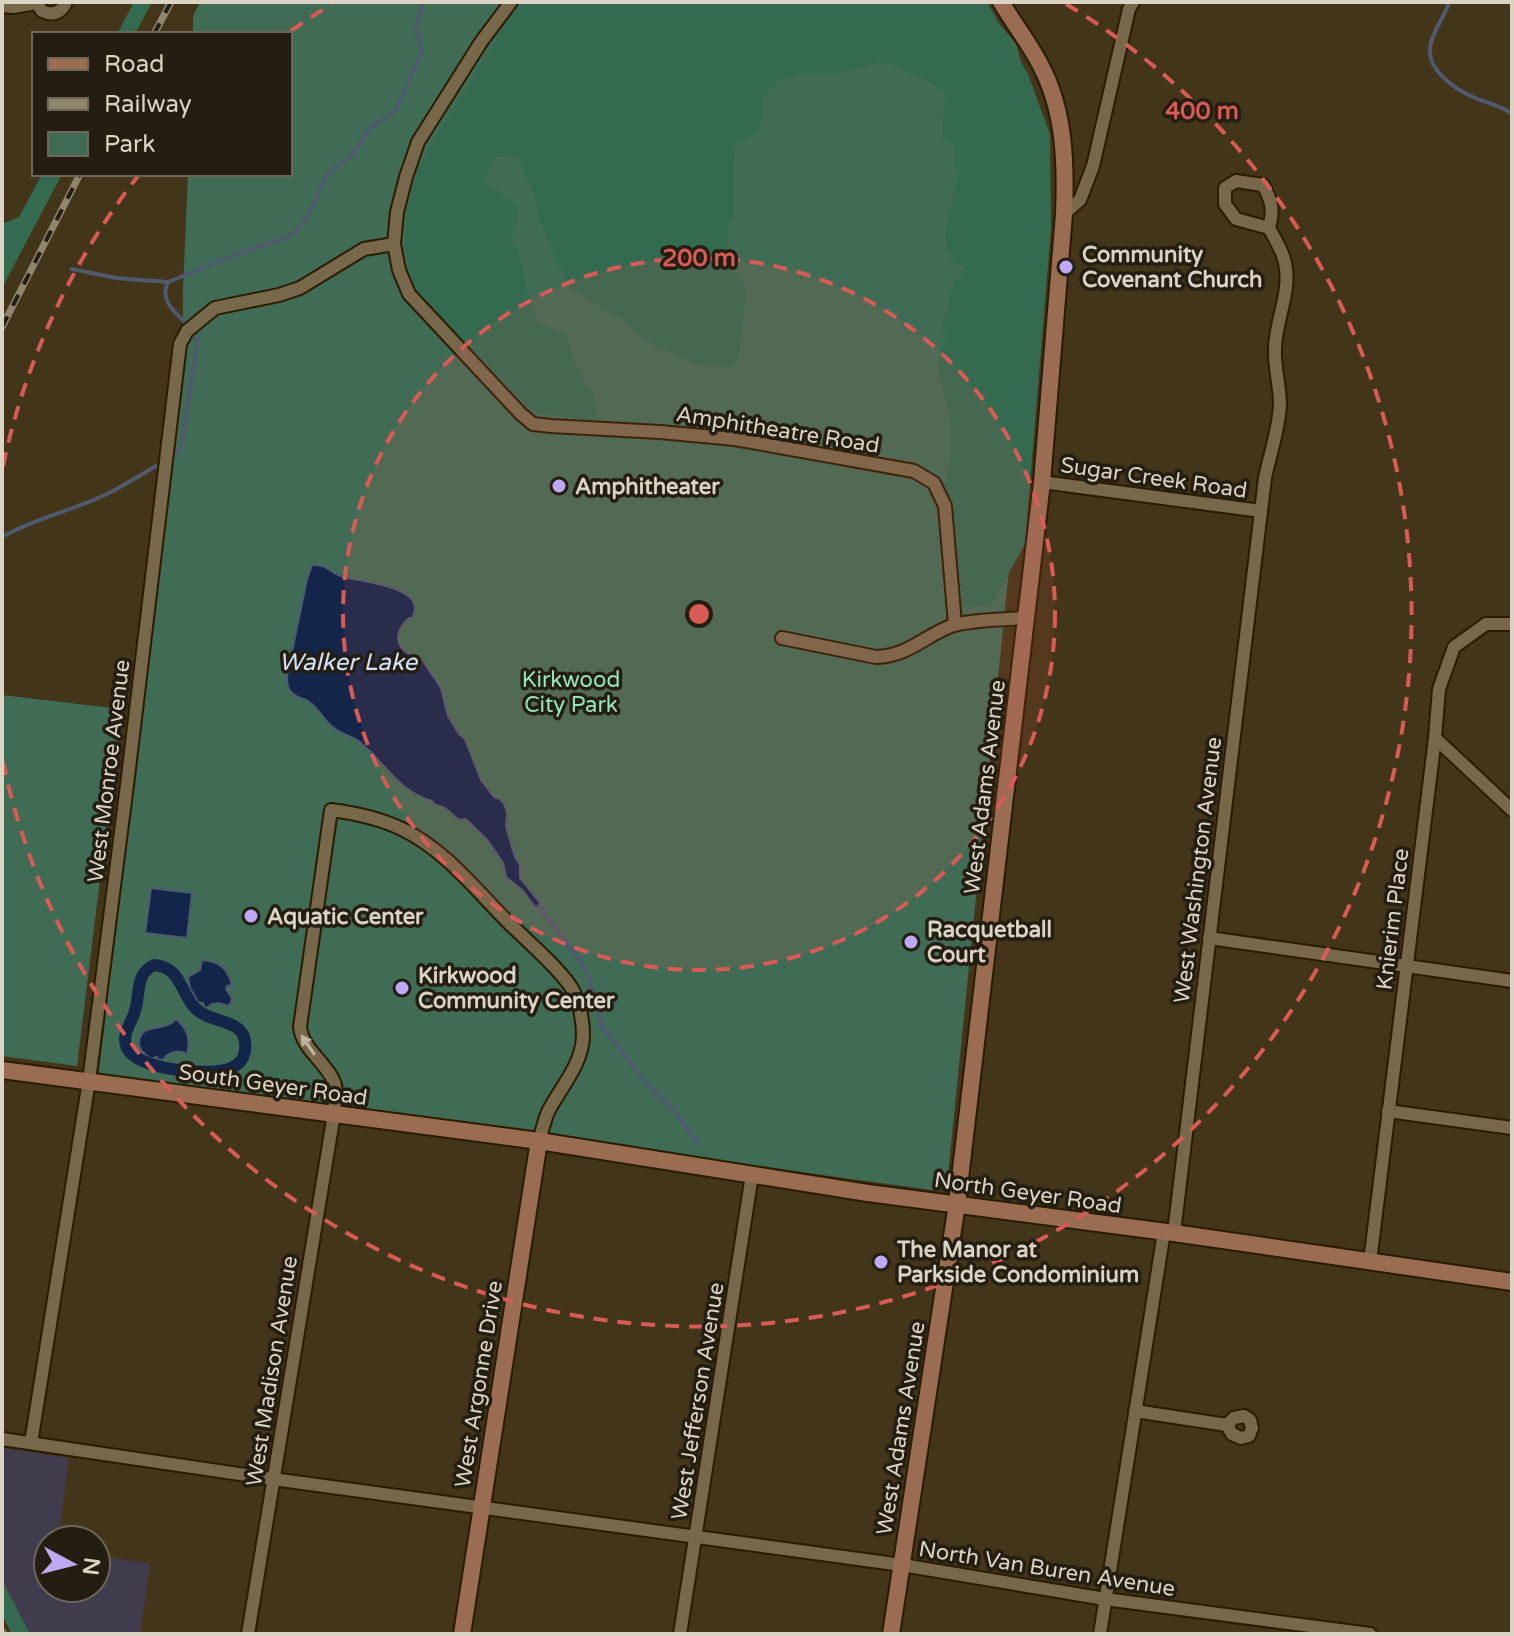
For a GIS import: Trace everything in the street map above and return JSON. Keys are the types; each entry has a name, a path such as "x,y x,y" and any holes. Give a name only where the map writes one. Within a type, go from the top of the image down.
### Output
{"street":[{"path":"2,6 36,2 42,11 51,14 61,10 66,2"},
{"path":"394,244 397,212 418,142 481,42 511,2"},
{"name":"West Adams Avenue","path":"891,1634 957,1204 1042,482 1064,214 1066,176 1056,107 1042,67 1001,2"},
{"path":"1064,214 1080,200 1093,166 1133,2"},
{"path":"1236,181 1263,185 1271,199 1273,214 1269,228 1236,219 1225,204 1225,188 1236,181"},
{"name":"West Washington Avenue","path":"1100,1634 1135,1411 1169,1233 1209,938 1265,478 1279,416 1275,346 1287,277 1283,254 1269,228"},
{"name":"Amphitheatre Road","path":"394,244 399,270 409,294 533,424 735,439 914,471 934,483 945,506 955,624"},
{"name":"West Monroe Avenue","path":"31,1443 89,1081 180,344 187,331 215,308 300,288 364,249 394,244"},
{"name":"Sugar Creek Road","path":"1042,482 1261,511"},
{"path":"782,638 876,657 890,657 955,624 1026,618"},
{"name":"Knierim Place","path":"1370,1262 1439,689 1454,647 1486,624 1512,624"},
{"path":"1435,738 1512,810"},
{"name":"West Madison Avenue","path":"248,1634 334,1114 334,1082 303,1038 300,1027 331,810 358,813 400,828 422,840 458,868 572,988 582,1019 583,1038 572,1071 548,1114 539,1141"},
{"path":"1209,938 1512,981"},
{"name":"South Geyer Road","path":"2,1070 539,1141"},
{"path":"1388,1111 1512,1128"},
{"name":"North Geyer Road","path":"539,1141 868,1193 1512,1282"},
{"name":"West Argonne Drive","path":"462,1634 539,1141"},
{"name":"West Jefferson Avenue","path":"680,1634 752,1175"},
{"path":"1135,1411 1227,1425"},
{"name":"North Van Buren Avenue","path":"2,1439 902,1565 1105,1599 1370,1634"}],"shaded area":[{"path":"2,1448 69,1458 60,1524 32,1524 32,1604 112,1604 112,1558 150,1564 140,1634 30,1634 2,1580"}],"green space":[{"path":"134,2 152,2 136,32 118,32"},
{"name":"Kirkwood City Park","path":"200,2 981,2 1016,44 1035,113 1046,202 948,1175 941,1187 932,1190 109,1078 99,1071 183,352 188,176 292,176 292,32 193,32 193,16"},
{"path":"522,2 987,2 1028,74 1050,134 1051,229 1025,544 991,605 961,607 944,489 951,458 951,427 937,365 947,333 941,331 955,281 959,281 964,266 951,261 953,254 947,251 947,221 959,173 955,168 955,144 942,140 945,94 929,81 879,62 835,74 798,74 779,81 762,98 760,126 746,139 737,141 734,155 734,217 728,223 728,267 747,287 738,362 731,367 693,363 676,353 658,349 646,338 637,336 622,318 569,287 540,223 534,194 517,156 494,157 483,182 507,197 517,208 518,221 509,240 518,250 531,308 541,324 565,334 579,373 593,392 598,421 534,413 413,288 405,246 407,210 419,165"},
{"path":"41,176 61,176 2,288 2,224 19,217"},
{"path":"2,695 121,709 77,1066 2,1056"},
{"path":"2,1580 30,1634 12,1634 2,1615"}],"water":[{"name":"Walker Lake","path":"312,565 341,576 390,587 411,599 415,607 412,618 399,631 399,642 406,652 421,658 441,688 448,716 465,739 481,780 504,804 506,827 520,865 520,878 540,903 539,906 535,907 523,891 506,877 503,863 488,841 466,819 459,820 445,808 410,791 358,741 337,730 312,704 290,691 287,676"},
{"path":"151,888 192,893 187,938 145,933"},
{"path":"202,960 218,964 228,974 232,985 226,989 232,998 228,1006 219,1003 205,1009 190,988 188,977 200,970"},
{"path":"176,1019 187,1035 187,1054 174,1052 163,1060 148,1057 139,1044 143,1032 166,1026"}],"waterway":[{"path":"72,269 116,278 168,282 295,232 306,220 326,176 352,154 370,128 395,111 422,53 416,30 422,2"},
{"path":"1449,2 1431,42 1433,64 1458,89 1512,114"},
{"path":"168,282 168,304 194,332 197,342 182,442 175,454"},
{"path":"2,537 102,496 156,466"},
{"path":"539,906 586,969 603,1028 698,1143"},
{"path":"154,965 174,975 201,1013 235,1026 241,1032 245,1050 239,1063 221,1071 176,1070 145,1062 127,1048 125,1037 135,1012 141,978 154,965"}],"railway":[{"path":"155,32 171,2"},
{"path":"2,327 79,176"}],"place":[{"name":"Community Covenant Church","path":"1066,267"},
{"name":"Amphitheater","path":"559,486"},
{"name":"Aquatic Center","path":"251,916"},
{"name":"Racquetball Court","path":"911,942"},
{"name":"Kirkwood Community Center","path":"402,988"},
{"name":"The Manor at Parkside Condominium","path":"881,1262"}]}
